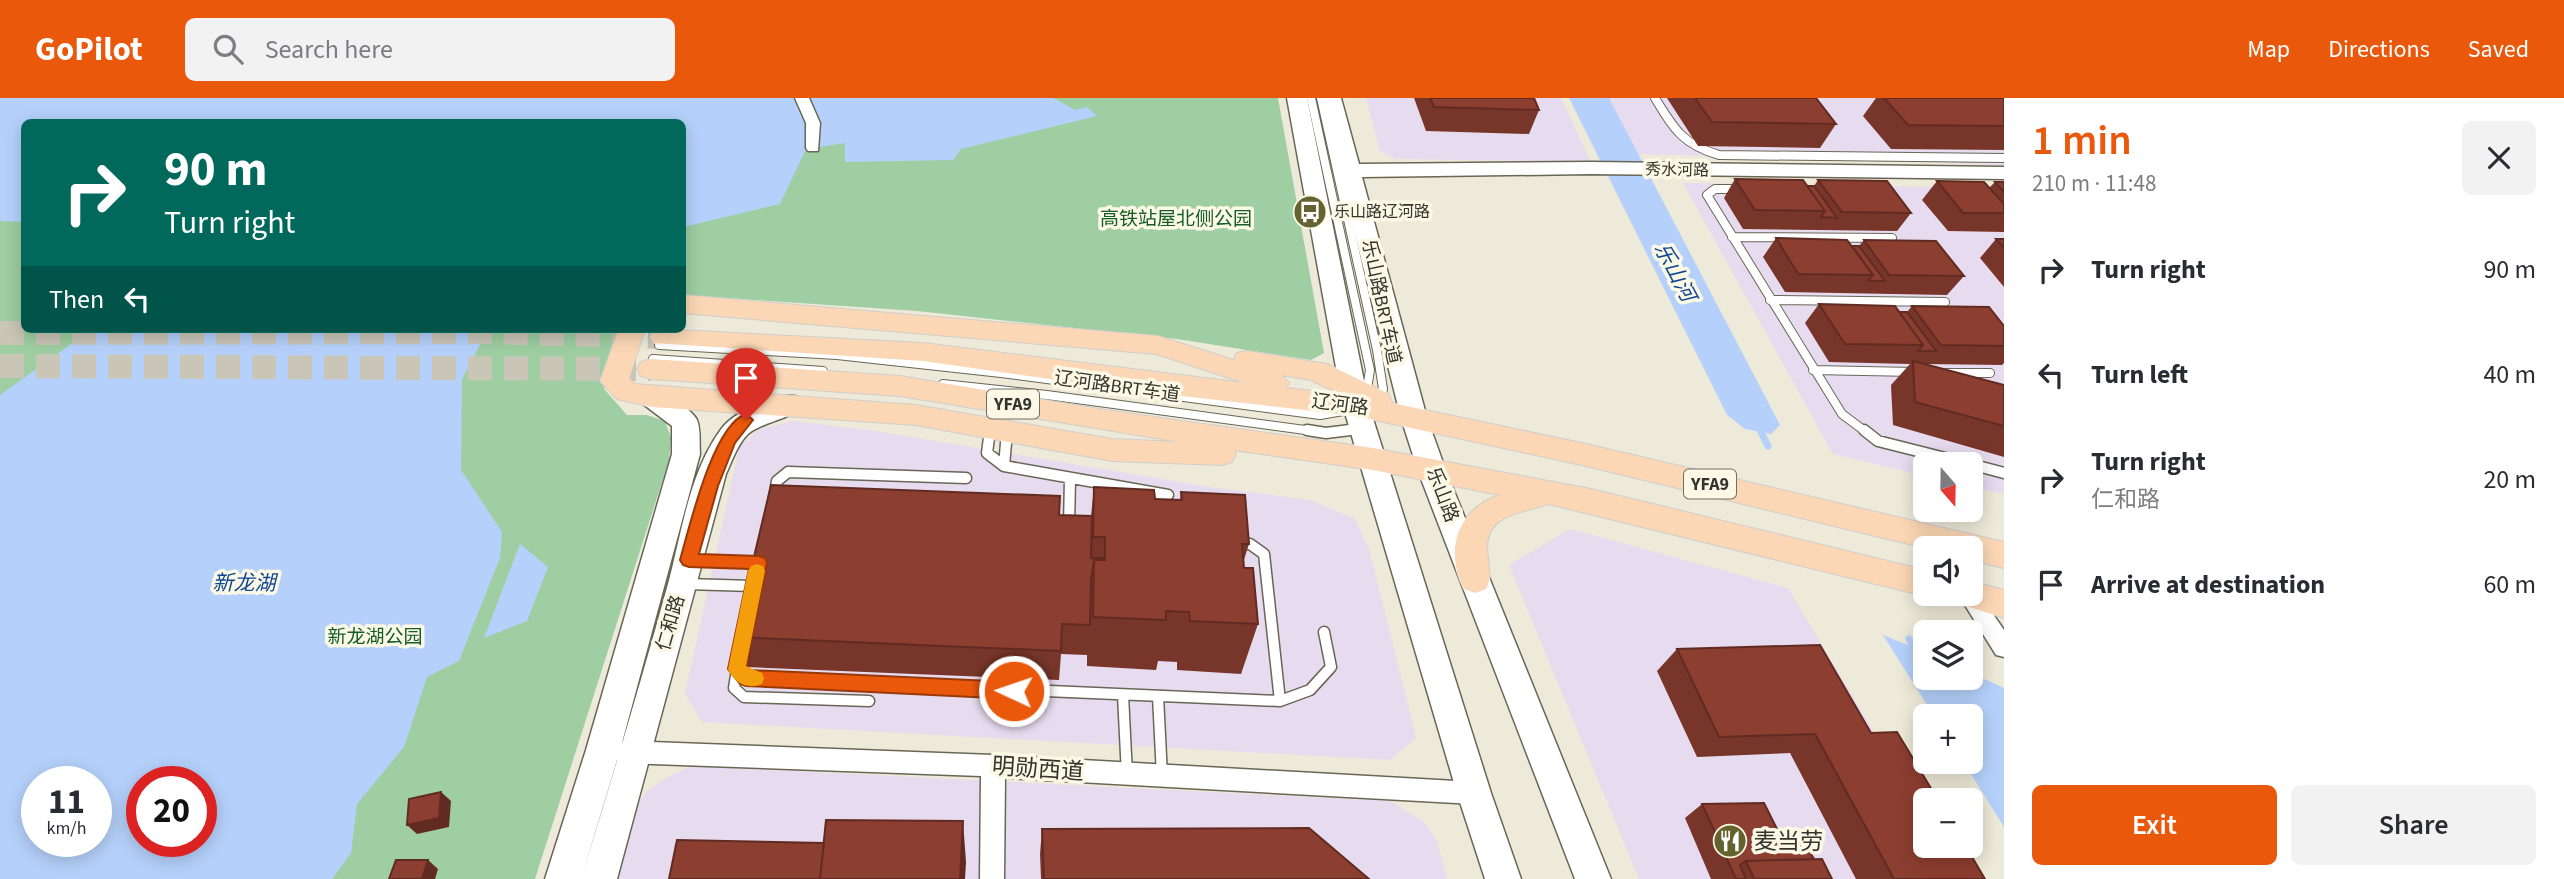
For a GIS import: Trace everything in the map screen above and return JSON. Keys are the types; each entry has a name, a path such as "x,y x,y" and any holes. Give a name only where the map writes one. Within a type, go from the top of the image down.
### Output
{"main road":[{"path":"1297,98 1368,400 1373,459 1474,793 1503,879"},
{"name":"乐山路","path":"1331,98 1414,418 1593,879"},
{"name":"秀水河路","path":"1349,171 1591,168 1874,169 2004,173"},
{"path":"686,304 1158,345 1317,371 1368,400"},
{"path":"631,333 614,381 627,392 656,361 789,404 916,415 1112,450 1373,459"},
{"name":"辽河路","path":"656,361 923,352 1121,379 1368,400 1414,418 1586,455 2004,555"},
{"name":"YFA9","path":"656,361 900,386 1105,420 1373,459 1591,501 1913,580"},
{"name":"仁和路","path":"563,879 603,750 686,454 685,422 656,361"},
{"name":"仁和路","path":"599,879 629,782 635,752 710,486 728,440 746,420 789,404"},
{"path":"1475,580 1471,538 1484,516 1502,504 1549,493"},
{"path":"1983,598 2004,604"}],"street":[{"path":"802,98 813,123 813,148"},
{"path":"1975,606 2004,648"},
{"name":"明勋西道","path":"603,750 993,766 1474,793"},
{"path":"992,879 993,766"}],"lane":[{"name":"乐山路BRT车道","path":"1311,98 1370,370 1368,400"},
{"name":"乐山路BRT车道","path":"1321,98 1377,350 1368,400"},
{"path":"1655,98 1681,140 1694,149 1719,155 1874,169 2004,158"},
{"path":"1755,189 1715,189 1707,195 1812,370 1842,414 1878,441 1922,452"},
{"path":"1732,237 1892,239"},
{"path":"1770,300 1945,302"},
{"path":"1812,370 1922,372"},
{"path":"1935,372 1990,373"},
{"path":"999,429 987,453 1004,466 1168,495"},
{"path":"999,429 1004,466"},
{"path":"1983,467 2004,473"},
{"path":"771,508 777,481 788,471 966,478"},
{"path":"1070,478 1069,536 1083,536"},
{"path":"1222,543 1250,544 1264,554 1280,701"},
{"path":"685,572 752,592 762,549"},
{"path":"685,572 759,563"},
{"path":"746,621 734,688 744,697 869,701"},
{"path":"737,669 746,678 1280,701 1306,695 1322,682 1331,667 1324,632"},
{"path":"1124,695 1127,775"},
{"path":"1158,696 1162,777"}],"shaded area":[{"path":"1366,98 1561,98 1591,162 1396,159 1380,151"},
{"path":"1609,98 1996,98 2004,104 2004,165 1637,154"},
{"path":"1683,183 2004,188 2004,494 1983,490 1983,452 1913,452 1913,473 1833,454"},
{"path":"793,421 876,431 1209,487 1310,500 1355,519 1369,549 1416,738 1390,760 702,722 685,694 739,448 757,430"},
{"path":"1570,529 1788,588 1913,798 1913,858 1939,858 1961,879 1639,879 1509,565"},
{"path":"691,766 1390,801 1424,822 1437,841 1447,879 612,879 628,819 647,791"}],"green space":[{"path":"0,98 1278,98 1324,353 1311,360 1177,339 917,311 686,295 686,119 21,119 21,333 624,333 604,389 627,415 647,415 665,421 671,438 669,460 535,879 0,879"}],"water":[{"path":"0,98 1053,98 1075,110 1087,107 1097,116 961,149 953,160 845,162 845,143 806,149 780,204 686,226 686,119 21,119 21,222 0,221"},
{"path":"1569,98 1609,98 1780,425 1771,434 1745,429 1727,415"},
{"name":"新龙湖","path":"86,333 486,333 462,379 461,470 502,532 500,558 459,661 427,677 404,747 357,804 351,853 332,879 0,879 0,395"},
{"path":"520,544 548,567 527,621 484,638"},
{"path":"1883,635 1913,647 1913,683"},
{"path":"1983,678 2004,688 2004,827 1983,793 1983,788 1980,788 1971,774 1983,774 1983,704 1926,704 1918,690 1983,690"}],"building":[{"path":"1430,98 1534,98 1539,110 1434,107"},
{"path":"1695,98 1816,98 1836,124 1712,122"},
{"path":"1884,98 2004,98 2004,126 1908,125"},
{"path":"1735,179 1803,180 1825,211 1755,210"},
{"path":"1818,180 1887,181 1911,213 1842,212"},
{"path":"1937,181 1984,182 2004,204 2004,213 1963,213"},
{"path":"1995,182 2004,182 2004,192"},
{"path":"1807,186 1814,186 1837,218 1821,217 1825,211"},
{"path":"1776,238 1847,240 1873,275 1798,274"},
{"path":"1996,239 2004,239 2004,248"},
{"path":"1864,240 1936,241 1964,276 1889,275"},
{"path":"1852,246 1859,246 1885,281 1868,281 1873,275"},
{"path":"1819,304 1895,306 1923,345 1845,344"},
{"path":"1912,306 1989,307 2004,326 2004,346 1941,345"},
{"path":"1899,312 1907,312 1936,351 1918,351 1923,345"},
{"path":"1913,361 2004,385 2004,426 1915,402"},
{"path":"771,485 1060,496 1059,515 1092,516 1091,558 1103,558 1094,560 1090,625 1062,624 1061,651 735,637"},
{"path":"1094,487 1154,490 1155,499 1182,500 1181,492 1245,495 1249,544 1242,544 1244,568 1253,568 1258,624 1190,621 1189,612 1166,611 1166,620 1093,617 1094,560 1105,560 1105,537 1093,537"},
{"path":"1820,645 1871,733 1897,732 1913,759 1913,774 1922,774 1931,788 1913,788 1913,858 1973,858 1985,879 1894,879 1815,734 1719,737 1677,649"},
{"path":"441,792 439,818 407,825 409,799"},
{"path":"1764,803 1783,841 1804,841 1814,859 1746,861 1740,865 1746,879 1736,879 1702,804"},
{"path":"826,820 963,821 960,879 820,879"},
{"path":"1309,828 1369,879 1044,879 1042,829"},
{"path":"677,840 824,843 820,879 669,879"},
{"path":"1822,859 1832,879 1754,879 1746,861"},
{"path":"396,860 428,860 422,879 389,879"}],"waterway":[{"name":"乐山河","path":"1758,426 1768,446"},
{"name":"乐山河","path":"1909,639 1913,645"}],"tunnel":[{"path":"0,333 21,333"},
{"path":"520,333 663,337"},
{"path":"0,366 651,369"}],"slow traffic":[{"path":"755,678 746,678 737,669 757,571"}],"place":[{"name":"乐山路辽河路","path":"1310,212"},
{"name":"麦当劳","path":"1730,841"}],"route":[{"path":"746,420 728,440 710,486 689,560 759,563 737,669 746,678 1014,691"}],"park label":[{"name":"高铁站屋北侧公园","path":"1176,219"},
{"name":"新龙湖公园","path":"375,637"}]}
